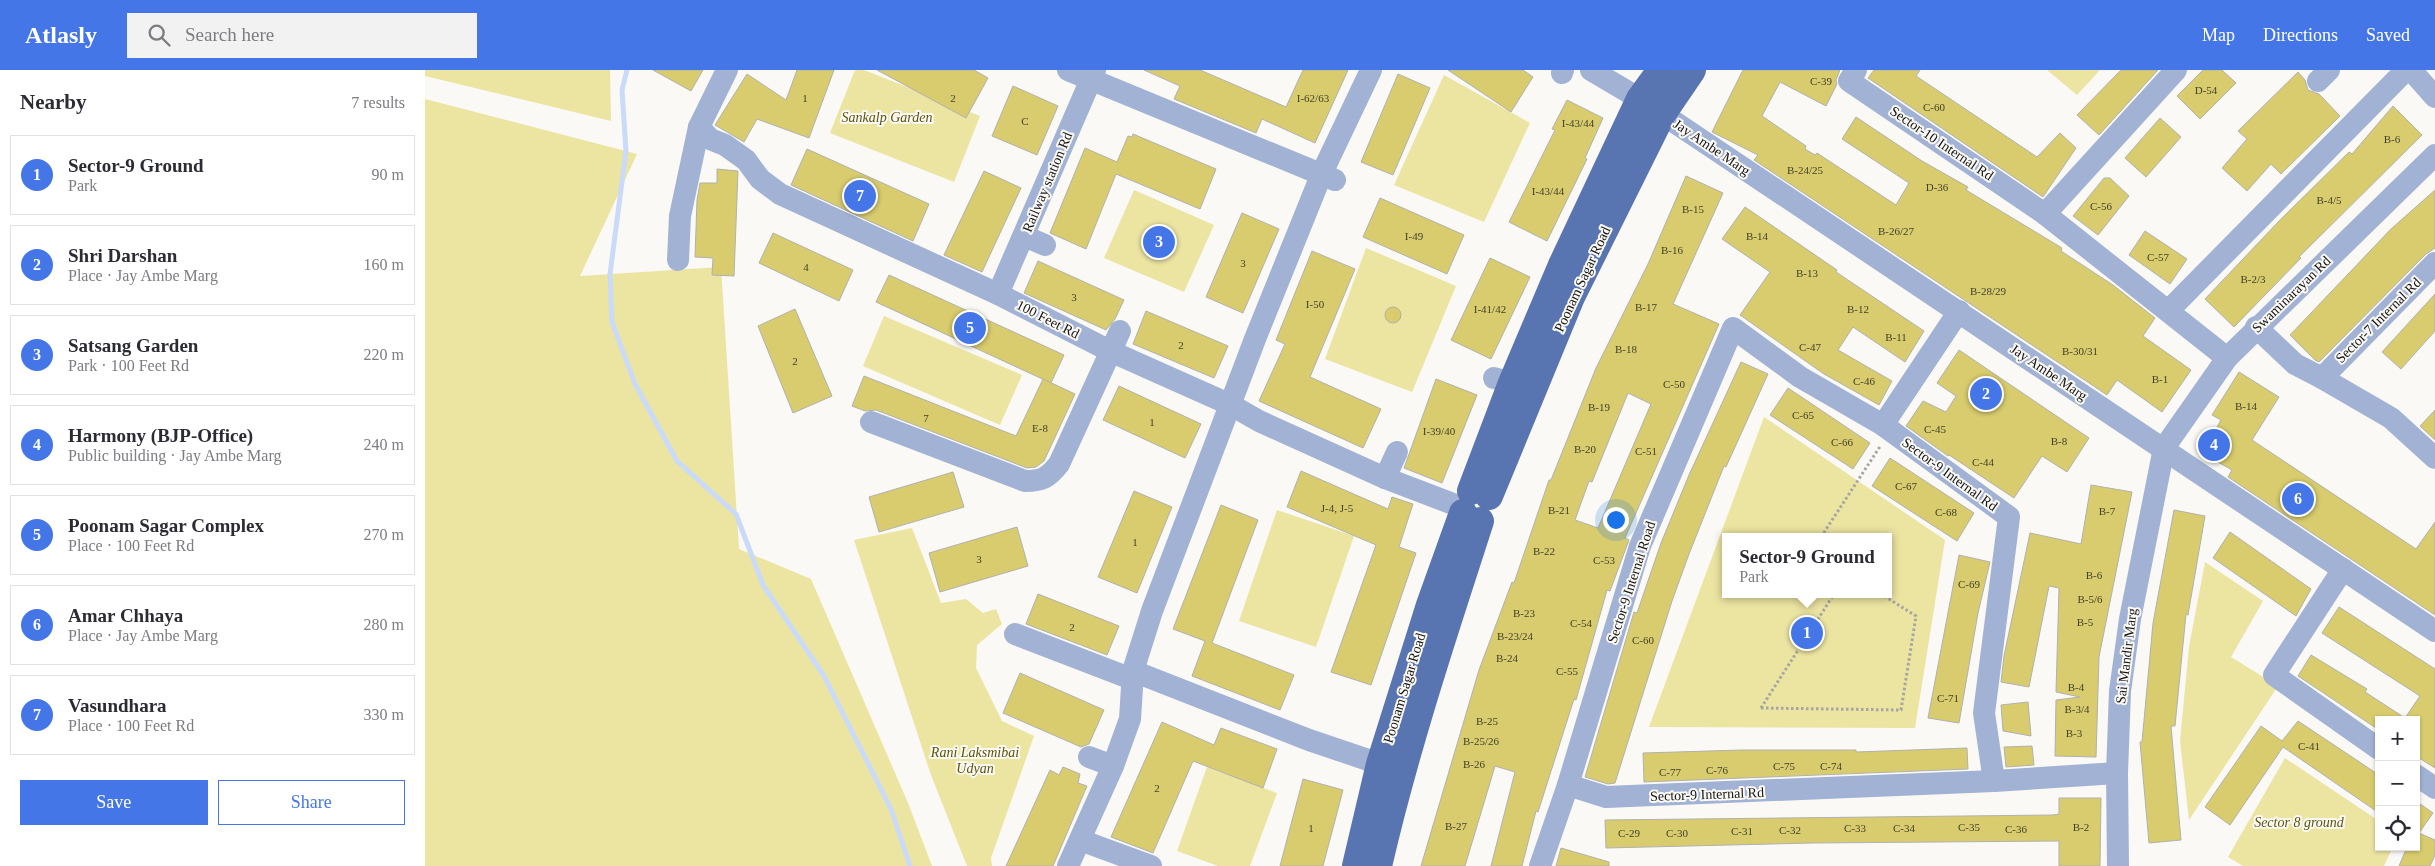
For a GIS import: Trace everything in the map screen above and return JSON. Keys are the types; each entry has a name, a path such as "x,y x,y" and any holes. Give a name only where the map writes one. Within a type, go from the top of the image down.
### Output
{"main road":[{"name":"Poonam Sagar Road","path":"1378,866 1396,787 1473,506 1503,381 1555,262 1640,99 1661,70"},
{"name":"Poonam Sagar Road","path":"1356,866 1380,764 1430,605 1473,506 1571,297 1662,114 1692,70"}],"street":[{"path":"678,260 681,216 699,127 727,70"},
{"path":"1068,70 1093,75 1239,148 1333,169"},
{"path":"1069,866 1113,766 1130,719 1133,675 1146,608 1231,405 1246,335 1333,169 1371,70"},
{"name":"Jay Ambe Marg","path":"1591,70 1640,99 1959,311 2435,631"},
{"name":"Sector-10 Internal Rd","path":"1856,70 1849,80 2045,214 2169,310 2227,358"},
{"path":"2045,214 2176,70"},
{"path":"2169,310 2406,70"},
{"path":"2411,70 2435,98"},
{"name":"Railway station Rd","path":"998,294 1082,114 1093,75"},
{"name":"100 Feet Rd","path":"699,127 710,139 725,145 746,160 760,179 780,194 998,294 1110,351 1231,405 1257,429 1414,489 1473,506"},
{"name":"Swaminarayan Rd","path":"2164,448 2227,358 2256,327 2435,155"},
{"path":"1027,231 1048,239"},
{"name":"Sector-7 Internal Rd","path":"2321,378 2435,263"},
{"path":"1883,425 1959,311"},
{"path":"2256,327 2295,364 2394,413 2435,458"},
{"name":"Sector-9 Internal Road","path":"1568,785 1640,546 1733,328 1801,377 1883,425"},
{"path":"871,422 1025,480 1038,481 1047,478 1059,464 1120,330"},
{"name":"Sector-9 Internal Rd","path":"1883,425 2009,517 1984,714 1994,781"},
{"name":"Sai Mandir Marg","path":"2118,866 2117,773 2120,691 2130,619 2164,448"},
{"path":"1385,478 1397,452"},
{"path":"2343,569 2274,675 2375,746"},
{"path":"1015,634 1133,675 1309,732 1380,764"},
{"path":"1089,757 1113,766"},
{"name":"Sector-9 Internal Rd","path":"1568,785 1606,797 1994,781 2117,773"},
{"path":"2420,778 2435,788"},
{"path":"1540,866 1568,785"},
{"path":"1080,840 1151,866"}],"path":[{"path":"1824,533 1882,443 1883,425"},
{"path":"1831,598 1761,708 1901,710 1916,616 1887,598"}],"green space":[{"path":"425,70 610,70 611,121 425,76"},
{"name":"Sankalp Garden","path":"855,70 864,70 980,116 954,182 830,133"},
{"path":"2047,70 2100,70 2077,95"},
{"path":"1444,75 1530,123 1484,222 1394,185"},
{"path":"425,99 637,154 580,276 721,267 739,549 811,579 908,803 932,866 425,866"},
{"path":"1134,190 1214,225 1184,292 1104,258"},
{"path":"1366,248 1456,286 1412,392 1325,359"},
{"path":"884,316 1022,375 1000,425 863,366"},
{"path":"1764,417 1945,540 1915,728 1649,727"},
{"path":"1277,510 1354,536 1316,647 1239,621"},
{"name":"Rani Laksmibai Udyan","path":"912,528 941,603 966,599 983,613 996,609 1002,624 977,645 976,668 1002,721 1034,736 991,858 992,866 967,866 931,775 854,540"},
{"path":"2205,562 2263,601 2231,657 2278,686 2189,820 2180,741 2189,647"},
{"name":"Sector 8 ground","path":"2285,758 2375,818 2375,851 2391,851 2384,866 2243,866 2228,857"},
{"path":"1207,767 1277,793 1250,866 1218,866 1177,851"}],"building":[{"path":"653,70 703,70 691,91"},
{"path":"797,70 834,70 809,138 757,119 744,142 715,125 747,74 786,100"},
{"path":"877,70 974,70 988,78 966,118"},
{"path":"1144,70 1200,70 1286,107 1303,70 1348,70 1315,143 1262,119 1256,133 1174,99 1180,86"},
{"path":"1448,70 1523,70 1533,77 1511,112"},
{"path":"1743,70 1840,70 1836,80 1837,84 1826,106 1780,82 1762,116 1806,146 1805,149 1815,155 1817,153 1896,205 1909,183 1842,139 1856,117 1922,161 1968,187 1966,190 2062,248 2061,251 2113,285 2155,318 2143,336 2191,370 2162,412 2117,380 2107,395 1754,160 1758,155 1712,132"},
{"path":"1874,70 1920,70 1916,76 2037,157 2060,133 2076,148 2043,197 1868,78"},
{"path":"2121,70 2158,70 2099,135 2077,115"},
{"path":"2203,70 2222,70 2236,83 2200,119 2177,96"},
{"path":"2298,72 2305,80 2308,90 2319,94 2340,116 2281,174 2271,164 2247,191 2222,168 2247,139 2238,131"},
{"path":"1398,74 1430,88 1393,175 1361,162"},
{"path":"1013,86 1058,106 1037,155 992,136"},
{"path":"1567,100 1603,118 1585,158 1587,159 1547,241 1509,222 1555,130 1552,129"},
{"path":"2393,106 2422,135 2299,257 2301,258 2234,327 2205,299 2280,220 2349,152 2352,154"},
{"path":"2160,118 2181,137 2146,177 2125,158"},
{"path":"1133,134 1216,169 1200,209 1116,174 1086,249 1050,233 1085,148 1117,162 1128,136 1132,137"},
{"path":"807,149 929,204 913,241 791,185"},
{"path":"717,169 738,171 734,276 712,275 713,258 695,257 697,200 700,183 717,183"},
{"path":"984,171 1021,188 982,272 944,255"},
{"path":"1686,176 1723,193 1673,304 1719,324 1625,538 1629,540 1610,591 1607,590 1576,700 1574,699 1538,812 1536,811 1522,866 1491,866 1515,772 1495,766 1465,866 1421,866 1479,670 1512,582 1514,583 1549,480 1551,480 1596,368 1648,264","holes":["1628,393 1651,404 1598,528 1575,520 1589,481 1592,482"]},
{"path":"2104,178 2110,178 2129,196 2098,235 2073,216"},
{"path":"2435,190 2435,248 2426,254 2319,362 2315,360 2290,335 2391,229"},
{"path":"1380,198 1464,235 1447,274 1363,237"},
{"path":"1745,207 1837,270 1836,272 1924,331 1905,362 1853,327 1838,350 1892,381 1879,405 1824,374 1740,315 1770,272 1722,239"},
{"path":"1242,213 1279,229 1243,313 1206,297"},
{"name":"C-57","path":"2145,231 2187,259 2170,284 2129,255"},
{"path":"773,233 853,270 839,301 759,263"},
{"path":"1312,251 1355,269 1310,377 1381,409 1363,448 1259,401 1285,344 1276,340"},
{"path":"1490,258 1530,277 1491,359 1451,340"},
{"path":"1038,261 1124,300 1115,319 1106,330 1024,293"},
{"path":"889,275 1064,355 1051,383 876,302"},
{"path":"2435,294 2435,331 2401,369 2382,352"},
{"path":"1390,307 1396,307 1401,312 1399,321 1390,323 1385,318 1385,312"},
{"path":"795,309 832,396 793,413 758,326"},
{"path":"1146,311 1228,346 1214,378 1133,344"},
{"path":"1959,350 2089,438 2067,472 2042,456 2014,498 1948,456 1906,426 1923,401 1946,412 1956,396 1937,383"},
{"path":"1741,362 1768,374 1726,467 1724,466 1689,554 1672,601 1615,783 1608,784 1585,777 1634,612 1637,613 1661,543 1689,475"},
{"path":"2239,372 2279,397 2252,440 2416,549 2435,522 2435,615 2228,477 2232,470 2202,453 2221,420 2212,415"},
{"path":"864,376 1016,436 1043,379 1075,394 1044,461 1036,467 1027,468 876,410 865,411 852,406"},
{"path":"1436,379 1477,395 1442,483 1404,468"},
{"path":"1119,386 1201,424 1185,458 1103,420"},
{"path":"1788,388 1870,443 1853,469 1770,415"},
{"path":"2435,410 2435,440 2420,426"},
{"path":"1890,458 1974,513 1957,541 1872,486"},
{"path":"1301,471 1388,509 1392,497 1413,504 1399,547 1416,553 1371,685 1331,672 1376,545 1287,507"},
{"path":"953,472 964,507 879,532 869,497"},
{"path":"2091,485 2132,492 2099,657 2096,757 2055,756 2056,700 2080,697 2056,692 2059,588 2049,586 2029,687 2001,682 2004,656 2030,533 2081,544"},
{"path":"1134,491 1172,507 1137,593 1098,577"},
{"path":"1221,505 1258,520 1212,643 1294,675 1280,710 1192,676 1205,641 1173,629"},
{"path":"2174,510 2205,516 2188,615 2186,614 2175,726 2171,726 2181,840 2149,843 2140,742 2142,742 2153,623"},
{"path":"1017,527 1028,566 940,592 929,553"},
{"path":"2230,532 2311,589 2296,616 2213,558"},
{"path":"1959,555 1990,562 1978,613 1959,723 1928,718"},
{"path":"1038,594 1119,626 1107,655 1026,624"},
{"path":"2339,607 2435,669 2435,768 2420,759 2420,716 2406,716 2420,696 2322,633"},
{"path":"2311,655 2367,689 2365,692 2402,716 2375,716 2375,727 2298,676"},
{"path":"1020,673 1104,710 1089,744 1081,747 1003,713"},
{"path":"2028,702 2031,736 2003,731 2001,705"},
{"path":"2298,721 2375,772 2375,810 2283,747 2230,825 2205,807 2261,726 2282,741"},
{"path":"1162,722 1214,745 1221,728 1277,749 1263,788 1193,761 1153,853 1111,837"},
{"path":"2032,746 2034,765 2006,767 2004,747"},
{"path":"1967,748 1968,769 1644,782 1643,753 1742,750 1856,750 1856,752"},
{"path":"1063,767 1080,774 1078,783 1087,786 1053,866 1006,866 1050,770 1059,775"},
{"path":"1303,779 1343,790 1323,866 1280,866"},
{"path":"2059,798 2101,798 2100,866 2059,866 2059,841 1812,843 1606,848 1605,820 2053,815 2059,814"},
{"path":"2420,804 2433,813 2420,832"},
{"path":"2420,833 2435,840 2435,855 2430,866 2399,866 2405,851 2420,851"},
{"path":"1561,848 1609,862 1609,866 1556,866"}],"waterway":[{"path":"627,70 622,90 626,151 610,274 612,322 635,384 677,461 736,514 763,585 824,676 891,809 910,866"}],"place":[{"name":"Vasundhara","path":"860,196"},
{"name":"Satsang Garden","path":"1159,242"},
{"name":"Poonam Sagar Complex","path":"970,328"},
{"name":"Shri Darshan","path":"1986,394"},
{"name":"Harmony (BJP-Office)","path":"2214,445"},
{"name":"Amar Chhaya","path":"2298,499"},
{"name":"Sector-9 Ground","path":"1807,633"}]}
